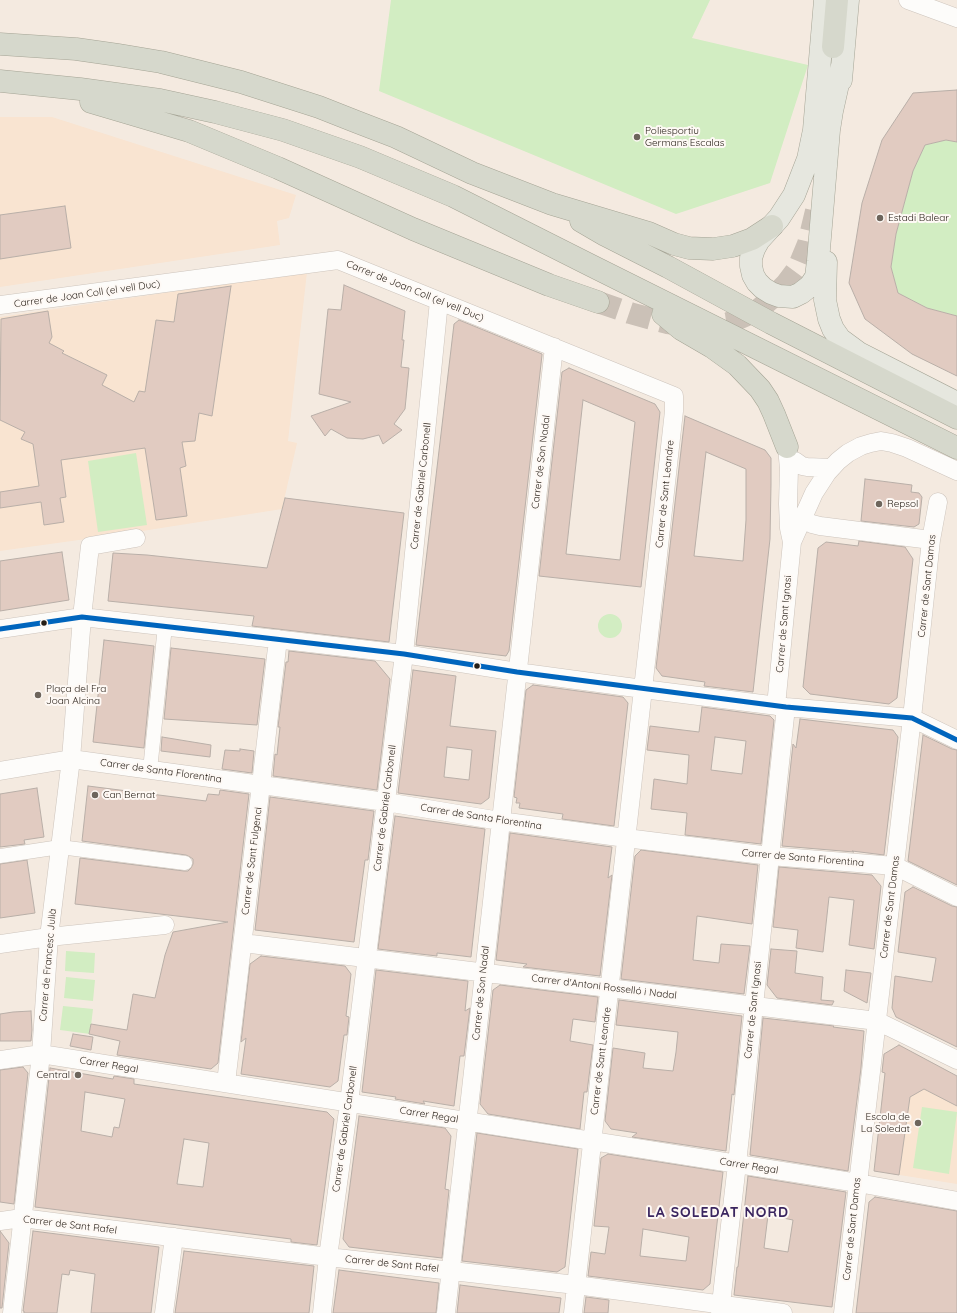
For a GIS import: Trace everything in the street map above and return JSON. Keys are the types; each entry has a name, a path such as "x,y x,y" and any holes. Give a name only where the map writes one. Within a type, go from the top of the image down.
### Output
{"highway":[{"path":"833,47 837,0"},
{"path":"0,44 76,49 118,55 168,64 241,82 312,104 351,119 396,137 472,173 552,204 649,233 674,244 689,248 713,249 733,246 752,239 772,226"},
{"path":"0,81 80,89 160,100 216,112 283,130 360,157 453,196 957,448"},
{"path":"0,81 80,99 189,131 278,168 412,229 549,285 598,302"},
{"path":"552,204 605,235 668,267 771,323 957,418"},
{"path":"592,266 663,314 681,329 712,347 738,365 760,389 774,414 791,454"},
{"path":"668,267 745,298 859,353"},
{"path":"663,314 957,464"}],"main road":[{"path":"825,0 812,144 794,195 779,218 759,240 751,258 753,275 757,282 771,293 785,297 801,293 810,286 816,277 829,130 842,66"},
{"path":"848,0 826,255 825,300 827,312 833,329 840,339 859,353 957,403"}],"street":[{"path":"908,0 957,18"},
{"name":"Carrer de Joan Coll (el vell Duc)","path":"0,305 338,260 674,396"},
{"name":"Carrer de Gabriel Carbonell","path":"322,1313 404,654 439,301"},
{"name":"Carrer de Son Nadal","path":"446,1313 516,672 554,347"},
{"name":"Carrer de Sant Leandre","path":"573,1313 674,411 674,396"},
{"path":"792,542 822,479 831,468 848,453 861,446 871,442 892,443 907,448 957,471"},
{"path":"791,454 802,466 831,468"},
{"path":"791,454 797,471 798,506 802,519 820,526 931,540"},
{"path":"791,454 788,504 789,528 792,542"},
{"name":"Carrer de Sant Damas","path":"843,1313 912,718 931,540 938,502"},
{"path":"82,617 90,546 136,538"},
{"name":"Carrer de Sant Ignasi","path":"720,1309 770,856 792,542"},
{"path":"0,629 82,617 278,639 404,654 516,672 643,689 781,706 912,718 957,740"},
{"name":"Carrer de Francesc Julià","path":"12,1313 41,1054 49,937 71,759 82,617"},
{"path":"150,770 165,626"},
{"name":"Carrer de Sant Fulgenci","path":"226,1083 278,639"},
{"name":"Carrer de Santa Florentina","path":"0,770 71,759 386,802 500,821 626,838 770,856 895,866 957,897"},
{"path":"0,856 60,847 186,863"},
{"path":"0,944 165,924"},
{"name":"Carrer d'Antoni Rosselló i Nadal","path":"242,943 877,1021 957,1060"},
{"name":"Carrer Regal","path":"0,1060 41,1054 858,1183 957,1201"},
{"name":"Carrer de Sant Rafel","path":"0,1221 22,1218 328,1257 576,1285 720,1309 784,1313"},
{"path":"164,1313 174,1237"}],"shaded area":[{"path":"0,117 52,117 296,195 289,218 277,221 280,245 0,287"},
{"path":"307,272 288,441 297,443 282,509 136,532 0,551 0,317"},
{"name":"Escola de La Soledat","path":"899,1045 957,1076 957,1184 874,1171 887,1052"}],"green space":[{"name":"Poliesportiu Germans Escalas","path":"391,0 710,0 692,38 808,65 770,183 676,214 379,91"},
{"name":"Estadi Balear","path":"946,140 957,142 957,316 927,308 898,293 891,267 896,234 913,171 925,145"},
{"path":"136,453 147,525 98,532 88,461"},
{"path":"610,614 615,615 621,621 621,631 615,637 610,638 605,637 599,631 598,626 599,621 605,615"},
{"path":"66,951 95,953 94,973 65,971"},
{"path":"66,977 95,980 93,1001 64,998"},
{"path":"63,1006 93,1009 90,1034 60,1030"},
{"path":"922,1107 957,1112 949,1174 913,1168"}],"building":[{"name":"Estadi Balear","path":"957,90 957,142 946,140 925,145 913,171 896,234 891,267 898,293 927,308 957,316 957,376 912,354 865,319 849,283 862,203 882,140 913,93"},
{"path":"65,206 71,248 0,259 0,215"},
{"path":"344,285 405,311 401,367 409,368 405,409 394,424 402,430 383,444 379,435 363,439 347,438 331,429 325,436 311,416 351,402 319,394 328,309 341,310"},
{"path":"231,286 212,416 199,413 195,441 182,442 186,466 180,468 187,516 156,520 145,448 61,460 66,497 60,498 64,522 44,525 41,502 0,508 0,492 39,486 33,444 21,439 25,432 0,420 1,319 48,311 52,337 49,343 64,351 62,353 107,375 102,385 134,402 139,391 145,392 156,320 174,322 178,294"},
{"path":"459,320 542,354 509,651 506,656 416,645 454,324"},
{"path":"569,368 655,404 660,412 641,587 539,576 562,372","holes":["583,400 635,422 620,560 566,554"]},
{"path":"685,416 765,450 771,458 770,539 753,692 704,686 705,682 662,676 656,668","holes":["706,452 746,469 746,520 743,561 694,556"]},
{"path":"865,479 912,485 911,492 919,493 922,497 919,524 914,527 861,521"},
{"path":"285,498 404,513 389,642 252,626 254,616 108,601 113,553 147,555 267,568"},
{"path":"859,541 905,547 913,559 897,698 889,704 810,694 803,687 818,548 826,542 858,546"},
{"path":"62,552 69,600 0,611 0,561"},
{"path":"104,640 154,646 144,748 93,742"},
{"path":"171,648 265,659 257,725 164,719"},
{"path":"289,651 375,661 390,679 377,790 273,776 275,754 277,755 280,727 278,727 286,662 288,662"},
{"path":"413,670 456,676 450,726 496,731 489,798 481,804 398,793","holes":["447,747 472,750 469,780 444,777"]},
{"path":"533,685 623,697 628,703 614,826 562,819 563,814 519,808 520,803 516,803 517,798 514,797 526,690"},
{"path":"702,707 770,716 774,720 761,844 685,835 687,813 651,809 654,779 687,784 689,755 647,750 650,726 699,732","holes":["715,737 746,741 742,774 711,770"]},
{"path":"800,719 893,730 898,737 884,855 782,846 793,744 796,748"},
{"path":"923,735 957,750 957,885 908,861"},
{"path":"162,737 211,745 210,757 161,751"},
{"path":"240,749 254,751 252,773 222,769 225,750 240,751"},
{"path":"88,786 206,801 208,794 219,795 220,790 249,794 218,1063 211,1069 117,1055 120,1041 89,1034 91,1024 127,1030 133,994 155,998 165,955 173,932 228,922 75,904 80,858 184,871 188,871 193,864 193,859 186,855 82,841"},
{"path":"37,788 44,837 24,840 25,844 0,847 0,794"},
{"path":"270,797 374,811 368,860 365,860 354,942 255,930"},
{"path":"395,816 485,829 471,957 437,953 437,956 378,949"},
{"path":"510,833 612,847 608,878 612,875 600,976 523,967 527,964 496,960"},
{"path":"641,850 758,865 752,924 697,916 693,960 719,963 721,944 750,946 744,994 621,979 635,856"},
{"path":"27,860 35,913 0,918 0,864"},
{"path":"779,867 872,875 881,886 874,949 849,945 854,900 829,897 823,952 796,948 798,930 773,927"},
{"path":"913,887 957,907 957,1047 896,1017 892,1008 895,976 932,982 936,958 898,952 905,892"},
{"path":"771,949 797,951 795,973 823,977 821,1000 834,1001 832,1005 777,998 767,985"},
{"path":"261,956 345,966 351,974 346,1016 349,1017 347,1035 344,1035 338,1081 330,1087 241,1074 246,1038 241,1042 250,964"},
{"path":"376,970 468,981 465,1011 470,1008 464,1056 460,1056 454,1106 423,1101 425,1104 395,1099 396,1097 362,1092"},
{"path":"846,970 871,973 867,1003 844,991"},
{"path":"500,985 598,997 595,1022 573,1019 570,1041 593,1045 587,1092 584,1092 580,1129 488,1114 480,1104 493,990"},
{"path":"619,1000 742,1016 734,1095 732,1094 726,1151 632,1137 637,1133 611,1129 605,1121 613,1048 645,1053 643,1068 673,1071 676,1052 678,1032 616,1025"},
{"path":"31,1011 31,1041 0,1041 0,1014"},
{"path":"763,1018 864,1031 861,1068 848,1171 750,1155"},
{"path":"73,1034 93,1037 91,1050 70,1046"},
{"path":"899,1045 957,1076 957,1106 924,1089 910,1097 899,1175 874,1171 885,1073 882,1072 884,1054"},
{"path":"23,1067 28,1073 14,1204 0,1202 0,1070"},
{"path":"50,1068 113,1079 114,1076 134,1079 134,1084 327,1112 334,1119 317,1245 291,1242 291,1239 35,1207","holes":["85,1092 125,1099 119,1128 114,1127 112,1137 81,1131","184,1139 209,1143 203,1187 177,1184"]},
{"path":"359,1116 445,1128 451,1136 445,1189 449,1190 442,1258 349,1247 343,1239"},
{"path":"477,1133 578,1149 565,1267 557,1272 462,1261"},
{"path":"608,1154 723,1172 710,1284 703,1290 588,1276 591,1252 605,1254 609,1227 594,1226 601,1158","holes":["643,1229 689,1237 686,1261 640,1256"]},
{"path":"748,1176 846,1192 832,1307 734,1295","holes":["768,1215 793,1220 788,1252 764,1248"]},
{"path":"875,1197 957,1211 957,1313 856,1313 869,1202"},
{"path":"0,1231 9,1243 2,1308 0,1308"},
{"path":"33,1231 159,1247 151,1313 91,1313 95,1274 70,1270 69,1275 62,1274 57,1313 24,1313 23,1311"},
{"path":"184,1251 314,1266 309,1313 175,1313"},
{"path":"339,1270 439,1283 436,1313 333,1313"},
{"path":"460,1285 561,1298 559,1313 457,1313"},
{"path":"586,1297 609,1300 608,1313 584,1313"}],"tunnel":[{"path":"829,93 833,47"},
{"path":"598,302 630,313 667,323 701,327 729,323 758,310 786,284 798,268 808,244 816,211"}],"transit line":[{"path":"0,629 82,617 232,634 404,654 517,672 786,707 912,718 957,740"}],"place":[{"name":"Poliesportiu Germans Escalas","path":"637,137"},
{"name":"Estadi Balear","path":"880,218"},
{"name":"Repsol","path":"879,504"},
{"name":"Plaça del Fra Joan Alcina","path":"38,695"},
{"name":"Can Bernat","path":"95,795"},
{"name":"Central","path":"78,1075"},
{"name":"Escola de La Soledat","path":"918,1123"}],"district":[{"name":"LA SOLEDAT NORD","path":"718,1213"}]}
